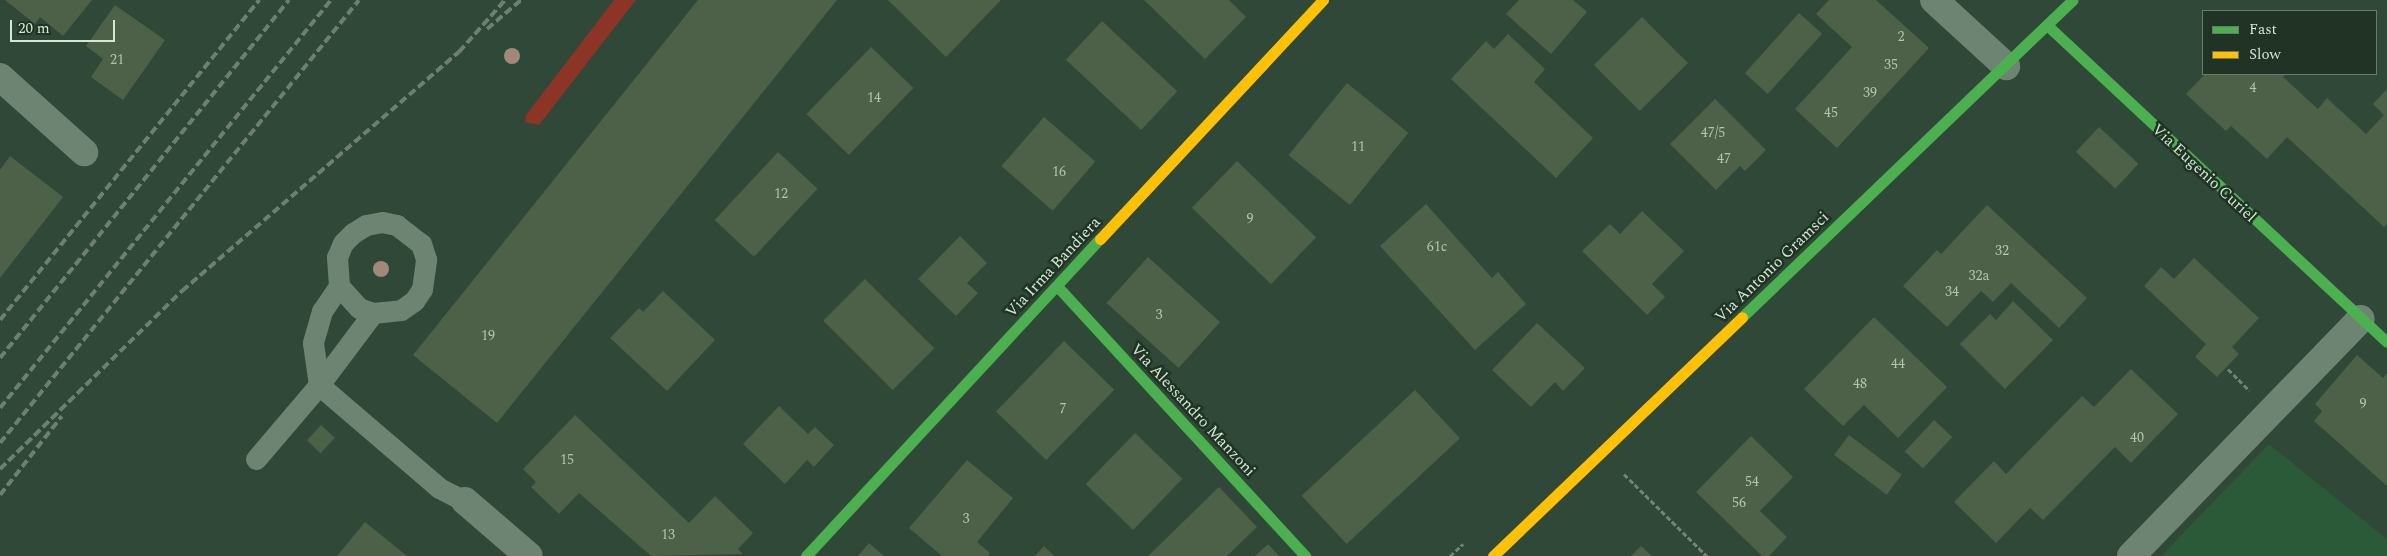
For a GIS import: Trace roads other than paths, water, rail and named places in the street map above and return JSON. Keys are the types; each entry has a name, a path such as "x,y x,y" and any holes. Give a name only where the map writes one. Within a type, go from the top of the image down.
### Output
{"street":[{"name":"Via Irma Bandiera","path":"806,556 1323,0"},
{"path":"1934,0 2006,66"},
{"name":"Via Antonio Gramsci","path":"1493,556 2048,26 2072,0"},
{"name":"Via Eugenio Curiel","path":"2048,26 2387,342"},
{"path":"0,77 84,152"},
{"name":"Via Alessandro Manzoni","path":"1057,286 1305,556"},
{"path":"2131,556 2361,319"},
{"path":"465,500 529,556"}],"lane":[{"path":"339,286 359,308 373,313 401,310 414,301 422,289 426,259 421,244 410,233 397,225 382,222 366,225 352,233 337,257 339,286 322,311 313,343 319,385 439,488 465,500"},
{"path":"256,459 319,385 373,313"}],"railway":[{"path":"0,320 259,0"},
{"path":"0,358 289,0"},
{"path":"0,408 331,0"},
{"path":"0,443 359,0"},
{"path":"0,469 182,291 459,52 505,0"},
{"path":"487,29 521,0"},
{"path":"0,495 62,416"}]}
